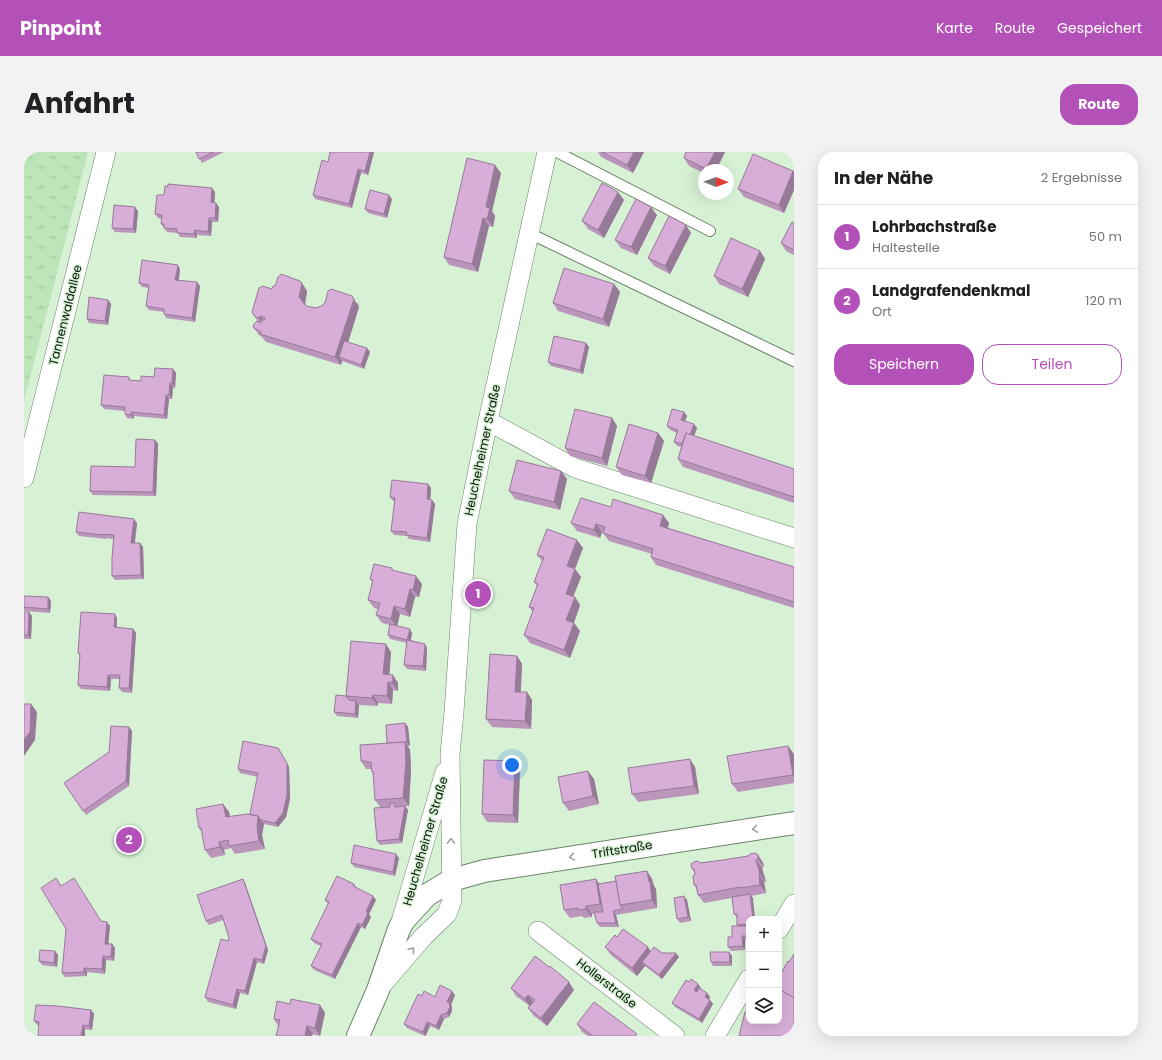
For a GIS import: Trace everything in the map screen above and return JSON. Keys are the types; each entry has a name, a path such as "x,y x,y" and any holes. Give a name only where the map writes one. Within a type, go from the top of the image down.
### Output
{"street":[{"name":"Tannenwaldallee","path":"24,478 106,152"},
{"name":"Heuchelheimer Straße","path":"378,990 424,936 447,914 452,900 450,754 467,524 547,152"},
{"path":"488,421 575,468 794,538"},
{"name":"Heuchelheimer Straße","path":"358,1036 378,990 399,929 450,754"},
{"name":"Triftstraße","path":"452,880 484,870 794,823"},
{"name":"Heuchelheimer Straße","path":"399,929 404,920 428,894 452,880"},
{"path":"782,924 794,904"},
{"name":"Hollerstraße","path":"538,931 675,1036"},
{"path":"715,1036 746,984"}],"lane":[{"path":"557,152 710,231"},
{"path":"529,233 794,360"}],"green space":[{"path":"24,152 88,152 24,401"}],"building":[{"path":"196,152 213,152 199,159"},
{"path":"330,152 370,152 365,171 358,169 349,204 313,195 322,160 328,162"},
{"path":"602,152 634,152 627,165"},
{"path":"686,152 715,152 709,164 698,165 684,158"},
{"path":"753,154 793,171 779,205 738,189"},
{"path":"467,158 495,165 486,207 490,208 487,219 483,218 472,264 444,257"},
{"path":"602,183 618,192 598,230 582,221"},
{"path":"168,184 212,188 211,202 216,203 215,218 209,218 208,232 195,230 194,234 177,233 177,229 164,228 164,224 161,224 162,215 155,214 157,195 164,195 165,186 168,187"},
{"path":"370,190 389,195 384,214 365,209"},
{"path":"636,199 651,207 631,247 615,240"},
{"path":"114,205 135,207 133,229 112,228"},
{"path":"669,216 686,225 665,266 648,258"},
{"path":"792,222 794,223 794,250 781,243"},
{"path":"731,238 760,251 742,289 714,276"},
{"path":"142,260 178,265 175,280 197,282 192,318 164,314 164,309 146,306 149,285 139,283"},
{"path":"564,268 614,284 603,319 553,303"},
{"path":"281,274 302,283 299,297 306,306 316,308 321,306 325,303 328,291 331,289 352,296 354,299 335,357 260,334 261,332 253,327 257,321 261,323 265,318 260,316 259,318 255,317 252,312 259,288 263,286 272,289"},
{"path":"89,297 108,300 105,321 87,319"},
{"path":"554,336 586,343 580,370 548,362"},
{"path":"344,341 367,348 361,365 339,357"},
{"path":"155,368 173,369 169,395 166,395 164,415 131,412 131,415 125,414 125,407 101,405 104,375 129,377 129,380 141,381 141,376 154,377"},
{"path":"575,409 612,418 602,458 565,448"},
{"path":"672,409 684,412 681,420 694,424 690,435 686,433 682,444 674,442 678,430 667,426"},
{"path":"629,424 658,433 645,476 616,467"},
{"path":"686,433 794,469 794,497 678,459"},
{"path":"136,439 155,440 153,492 90,491 91,466 135,467"},
{"path":"517,460 561,471 554,502 509,491"},
{"path":"392,480 428,484 427,499 432,500 427,538 406,535 407,532 391,531 395,498 390,497"},
{"path":"581,498 611,507 613,499 663,515 660,526 794,567 794,602 651,557 653,549 603,533 605,527 596,524 594,530 571,523"},
{"path":"79,512 134,519 131,543 140,543 141,575 112,576 114,535 76,532"},
{"path":"547,529 577,540 567,566 575,569 566,594 575,597 566,620 574,623 564,650 524,635 534,608 529,607 538,584 534,582 544,557 537,555"},
{"path":"374,564 416,576 413,590 410,589 405,609 394,606 391,619 376,615 380,603 368,600 373,580 370,579"},
{"path":"24,596 48,597 48,609 24,607"},
{"path":"24,612 29,612 28,635 24,635"},
{"path":"81,612 115,614 114,627 133,629 129,688 119,688 120,675 108,675 107,687 78,685 80,654 78,653"},
{"path":"390,624 410,629 407,640 388,635"},
{"path":"407,640 425,644 423,666 404,665"},
{"path":"351,641 386,644 383,674 393,675 392,683 388,682 387,696 373,695 372,698 346,696"},
{"path":"490,654 517,656 515,692 527,692 525,721 486,719"},
{"path":"336,695 346,696 349,700 356,701 355,714 334,712"},
{"path":"24,704 31,704 30,732 24,740"},
{"path":"405,723 407,742 387,743 386,725"},
{"path":"111,726 129,727 126,781 83,811 64,783 109,752"},
{"path":"243,741 278,748 287,763 287,795 283,813 275,823 261,820 258,816 250,814 258,773 238,769"},
{"path":"405,742 406,761 403,798 375,800 371,762 361,761 360,745"},
{"path":"788,746 793,775 732,784 727,756"},
{"path":"690,759 694,786 632,794 628,768"},
{"path":"484,760 515,761 513,815 482,814"},
{"path":"588,771 593,796 563,803 558,777"},
{"path":"390,803 394,803 395,807 405,806 399,839 377,841 374,808 390,807"},
{"path":"223,804 226,817 247,814 258,816 257,827 259,841 229,846 228,840 219,842 220,847 205,850 196,809"},
{"path":"354,845 396,854 393,872 351,863"},
{"path":"755,853 758,855 758,859 756,860 760,874 760,885 740,887 698,895 696,885 694,885 694,869 692,869 691,864 698,861 700,863 748,856"},
{"path":"647,871 649,882 650,881 652,900 620,905 615,876"},
{"path":"337,876 354,884 353,886 373,896 366,912 368,913 362,925 358,923 332,975 311,966 322,944 311,939 329,902 325,900"},
{"path":"56,878 61,886 74,878 101,921 107,922 105,944 112,944 111,957 103,956 102,969 84,968 84,972 62,973 66,929 41,888"},
{"path":"243,879 266,946 262,960 254,958 245,991 237,989 233,1005 205,997 221,939 228,941 229,938 222,915 206,921 197,895"},
{"path":"596,879 600,904 586,906 586,909 578,910 578,908 564,910 560,885"},
{"path":"616,881 620,905 623,909 613,911 616,923 597,923 594,912 603,912 598,884"},
{"path":"750,894 753,916 746,916 746,924 737,925 737,914 734,914 732,897"},
{"path":"684,896 688,917 677,919 674,898"},
{"path":"732,926 746,926 746,936 742,936 743,946 728,947 728,937 732,937"},
{"path":"623,929 648,947 632,968 605,947 615,935 617,937"},
{"path":"654,947 662,953 676,953 659,975 642,962"},
{"path":"40,950 55,951 54,963 39,961"},
{"path":"710,952 729,952 730,962 711,962"},
{"path":"794,954 794,998 782,991 782,972 788,961 789,962"},
{"path":"535,956 569,982 541,1018 528,1008 535,1000 528,995 525,999 511,988"},
{"path":"691,979 698,984 694,990 697,992 699,988 707,993 705,997 710,1000 699,1019 672,1003 686,980 689,982"},
{"path":"440,985 452,991 447,1002 449,1002 450,1007 447,1013 441,1015 436,1026 427,1022 423,1032 404,1024 418,994 422,996 424,991 435,997"},
{"path":"782,991 794,998 794,1036 739,1036 746,1011 746,1024 782,1024"},
{"path":"291,999 320,1005 315,1028 307,1026 305,1036 276,1036 280,1020 274,1019 277,1001 290,1004"},
{"path":"594,1002 637,1034 635,1036 593,1036 577,1024"},
{"path":"36,1005 91,1010 89,1026 83,1025 81,1036 38,1036 39,1022 34,1021"}],"place":[{"name":"Lohrbachstraße","path":"478,594"},
{"name":"Landgrafendenkmal","path":"129,840"}]}
